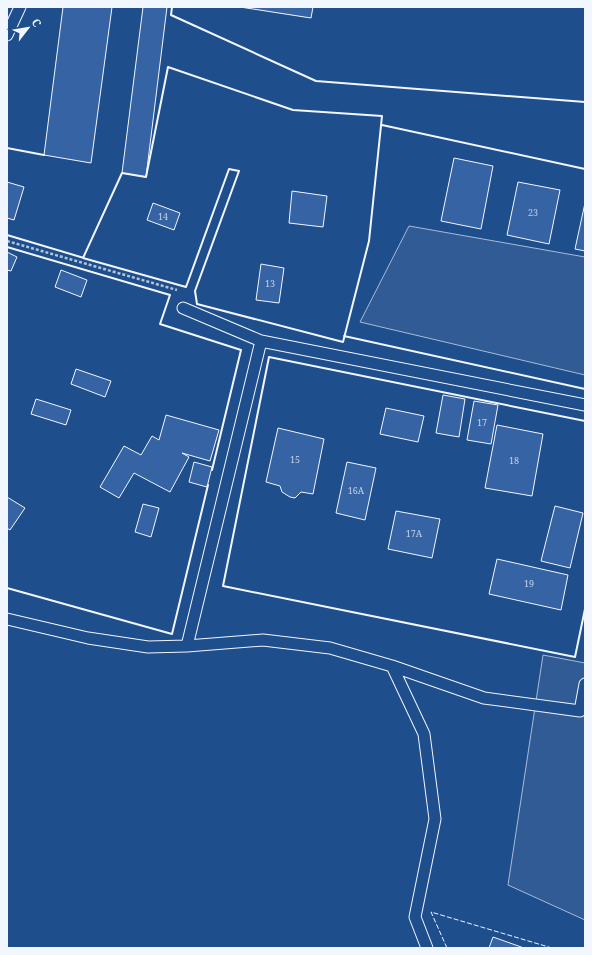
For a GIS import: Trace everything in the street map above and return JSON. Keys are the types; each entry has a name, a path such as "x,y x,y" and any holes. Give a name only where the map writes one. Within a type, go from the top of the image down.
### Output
{"lane":[{"path":"7,35 20,7"},
{"path":"183,308 261,341 585,405"},
{"path":"187,646 261,341"},
{"path":"7,619 88,638 140,646 187,646 263,640 330,648 392,666 484,698 580,711 585,684"},
{"path":"392,666 424,734 436,819 416,917 427,948"}],"path":[{"path":"7,241 180,291 183,308"}],"shaded area":[{"path":"409,226 585,257 585,375 360,322"},
{"path":"543,655 585,663 585,920 508,885"}],"building":[{"path":"63,7 112,7 91,163 44,155"},
{"path":"143,7 167,7 146,177 122,173"},
{"path":"240,7 313,7 311,18"},
{"path":"454,158 493,166 481,229 441,221"},
{"path":"7,182 24,187 14,220 7,218"},
{"path":"518,182 560,190 549,244 507,235"},
{"path":"292,191 327,196 323,227 289,223"},
{"path":"153,203 180,213 174,230 147,220"},
{"path":"585,203 585,251 575,249"},
{"path":"7,252 17,257 11,271 7,270"},
{"path":"261,264 284,268 279,303 256,300"},
{"path":"61,270 87,280 81,297 55,287"},
{"path":"76,369 111,381 105,397 71,384"},
{"path":"443,395 465,399 459,437 436,433"},
{"path":"36,399 71,410 66,425 31,414"},
{"path":"474,401 498,405 491,444 467,440"},
{"path":"386,408 424,416 418,442 380,434"},
{"path":"166,415 219,430 210,461 182,453 189,457 170,492 134,473 119,498 100,487 124,446 141,455 152,436 159,440"},
{"path":"497,425 543,434 532,496 485,488"},
{"path":"278,428 324,439 313,494 301,492 295,498 290,497 282,492 280,486 266,482"},
{"path":"194,462 212,467 207,487 189,482"},
{"path":"347,462 376,468 365,520 336,513"},
{"path":"7,497 25,508 10,530 7,528"},
{"path":"143,504 159,508 151,537 135,532"},
{"path":"555,506 583,513 570,568 541,561"},
{"path":"396,511 440,519 432,558 388,549"},
{"path":"497,559 568,575 561,610 489,594"},
{"path":"493,937 524,948 489,948"}],"fence":[{"path":"447,948 431,912 552,948"}],"wall":[{"path":"172,7 171,15 316,81 585,102"},
{"path":"168,67 293,110 382,116 369,241 343,342 197,304 195,291 239,171 229,169 186,287 83,258 122,173 146,177 168,67"},
{"path":"382,125 585,169"},
{"path":"7,148 44,155"},
{"path":"7,235 84,258"},
{"path":"7,247 170,295 160,324 241,350 212,470"},
{"path":"344,336 585,389"},
{"path":"585,421 269,357 223,586 575,657 585,609"},
{"path":"7,588 172,634 208,485"}]}
